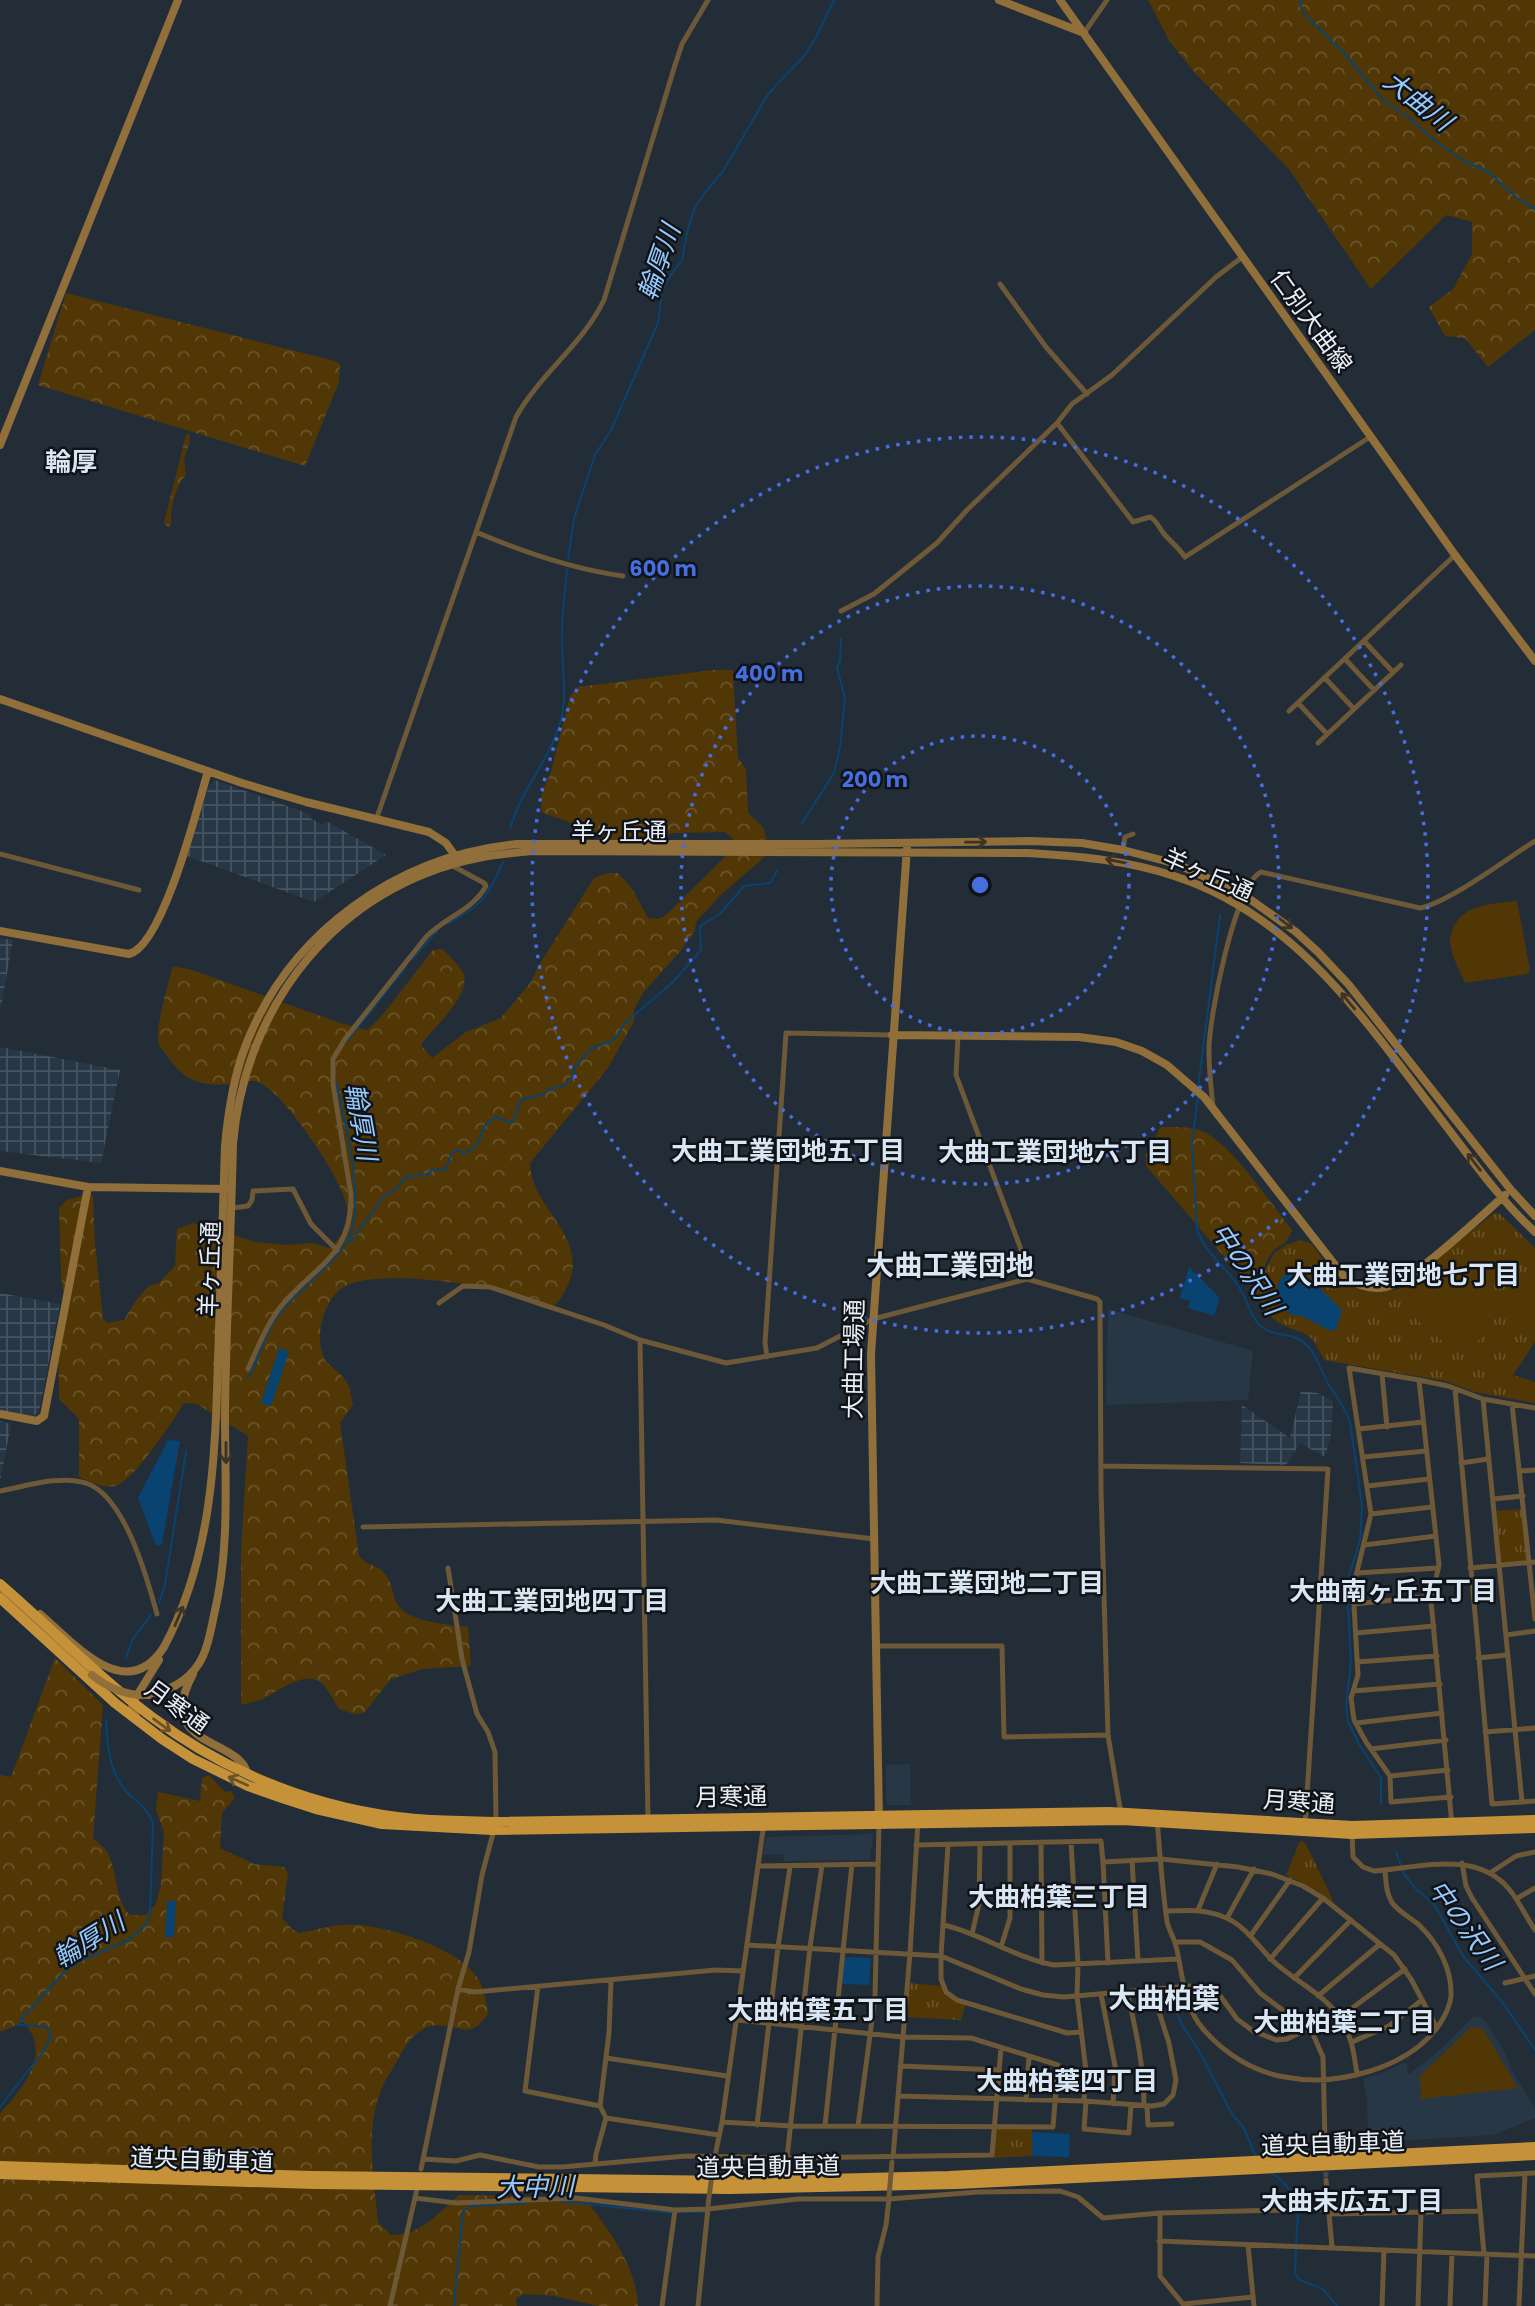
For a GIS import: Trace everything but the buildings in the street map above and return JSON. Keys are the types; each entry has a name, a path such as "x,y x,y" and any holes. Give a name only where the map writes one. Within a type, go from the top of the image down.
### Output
{"highway":[{"name":"月寒通","path":"0,1583 133,1702 199,1749 247,1773 285,1790 337,1806 416,1819 494,1826"},
{"name":"月寒通","path":"0,1598 138,1721 193,1759 282,1798 316,1809 383,1824 494,1826 1121,1816 1352,1830 1535,1828"},
{"name":"月寒通","path":"1452,1827 1535,1820"},
{"name":"道央自動車道","path":"0,2166 312,2176 748,2181 949,2176 1535,2147"},
{"name":"道央自動車道","path":"0,2174 290,2184 730,2189 957,2184 1535,2155"}],"main road":[{"path":"0,445 178,0"},
{"path":"999,0 1084,33"},
{"name":"仁別大曲線","path":"1060,0 1241,258 1455,555 1535,661"},
{"path":"0,699 295,799 436,835 446,843 455,861"},
{"path":"0,931 129,954 138,950 173,888 208,771"},
{"name":"羊ヶ丘通","path":"455,861 490,847 517,844 907,842 1069,843 1123,850 1177,864 1244,895 1296,932 1318,952 1349,985 1511,1190 1535,1216"},
{"name":"大曲工場通","path":"879,1820 871,1354 907,842"},
{"name":"羊ヶ丘通","path":"133,1702 176,1625 195,1574 209,1509 217,1417 228,1189 229,1105 244,1049 275,989 313,941 351,908 390,882 420,867 531,851 1028,853 1102,859 1176,876 1240,907 1270,926 1322,971 1502,1197 1535,1232"},
{"path":"892,1035 1079,1037 1116,1042 1142,1051 1180,1073 1205,1097 1342,1273 1350,1281 1367,1287 1387,1287 1413,1273 1511,1190"},
{"path":"0,1171 88,1186 228,1189"},
{"path":"0,1414 37,1421 44,1416 88,1186"},
{"name":"羊ヶ丘通","path":"228,1189 232,1208 226,1402 226,1529 217,1604 206,1648 184,1693 183,1708 187,1723 202,1739 241,1761 247,1773"},
{"name":"羊ヶ丘通","path":"0,1583 110,1670 124,1673 137,1671 151,1663 164,1647"},
{"name":"羊ヶ丘通","path":"0,1591 92,1675 105,1685 122,1692 149,1695 173,1688 198,1665"},
{"path":"133,1702 132,1708 138,1721"}],"street":[{"path":"376,820 513,426 522,407 587,328 604,300 682,44 708,0"},
{"path":"1084,33 1107,0"},
{"path":"841,611 874,594 929,550 1057,423 1072,404 1112,375 1225,269 1241,258"},
{"path":"1000,284 1046,347 1087,394"},
{"path":"1057,423 1133,522 1150,517 1156,520 1164,534 1185,556 1370,437"},
{"path":"476,532 524,553 596,572 623,576"},
{"path":"1289,711 1455,555"},
{"path":"1364,641 1393,672"},
{"path":"1345,659 1374,690"},
{"path":"1318,743 1401,665"},
{"path":"1325,678 1354,709"},
{"path":"1298,703 1327,734"},
{"path":"1123,850 1125,837 1133,834"},
{"path":"1213,1106 1209,1050 1218,978 1244,895 1254,875 1261,872 1420,908 1433,906 1535,841"},
{"path":"0,854 139,890"},
{"path":"248,1369 279,1308 337,1250 347,1231 351,1195 333,1084 333,1059 345,1039 426,937 439,923 467,908 482,893 486,886 484,883 455,861"},
{"path":"767,1357 765,1343 786,1033 892,1035"},
{"path":"958,1035 956,1076 1032,1279"},
{"path":"232,1208 250,1205 253,1191 293,1189 311,1224 337,1250"},
{"path":"439,1303 463,1286 490,1287 604,1325 640,1340 726,1363 817,1348 873,1319 1032,1279 1097,1299 1100,1302 1108,1735 1121,1816"},
{"path":"640,1340 648,1824"},
{"path":"1451,1797 1391,1802 1390,1776 1356,1723 1351,1698 1358,1675 1353,1588 1371,1514 1349,1368 1419,1380 1483,1399 1535,1408"},
{"path":"1382,1374 1387,1427"},
{"path":"1419,1380 1436,1536 1438,1568 1432,1596 1452,1827"},
{"path":"1455,1389 1492,1804 1535,1801"},
{"path":"1483,1399 1522,1802"},
{"path":"1512,1404 1532,1563 1535,1619"},
{"path":"1359,1429 1423,1422"},
{"path":"1363,1457 1426,1451"},
{"path":"1461,1462 1488,1459"},
{"path":"1101,1466 1328,1469 1305,1828"},
{"path":"1520,1471 1535,1469"},
{"path":"1367,1486 1429,1479"},
{"path":"0,1491 61,1481 84,1482 96,1487 106,1495 132,1541 156,1614"},
{"path":"1493,1499 1523,1496"},
{"path":"1371,1514 1432,1507"},
{"path":"363,1527 716,1520 874,1539"},
{"path":"1364,1545 1436,1536"},
{"path":"1470,1568 1532,1563"},
{"path":"421,2169 494,1826 495,1752 488,1732 477,1714 462,1659 448,1568"},
{"path":"1357,1573 1438,1568"},
{"path":"1354,1604 1432,1596"},
{"path":"1356,1633 1434,1626"},
{"path":"1506,1635 1535,1631"},
{"path":"876,1646 1002,1646 1004,1737 1108,1735"},
{"path":"1478,1658 1507,1655"},
{"path":"1357,1662 1437,1656"},
{"path":"1353,1691 1440,1684"},
{"path":"1356,1723 1442,1713"},
{"path":"1485,1732 1535,1728"},
{"path":"1371,1749 1446,1740"},
{"path":"1390,1776 1448,1770"},
{"path":"1157,1818 1167,1924 1175,1942 1192,2011 1202,2029 1238,2059 1261,2071 1284,2077 1308,2080 1377,2070 1421,2045 1447,2012 1451,1998 1451,1981 1446,1964 1422,1928 1393,1904 1386,1887 1388,1870"},
{"path":"877,2306 878,2257 886,2225 893,2159 918,1819"},
{"path":"858,2126 877,1952 879,1820"},
{"path":"698,2306 714,2158 722,2122 764,1821"},
{"path":"1352,1830 1353,1857 1363,1867 1374,1871 1462,1863 1490,1873 1509,1889 1535,1930"},
{"path":"916,1845 1101,1840 1108,1963"},
{"path":"1071,1842 1078,1964 1077,1996 1086,2071 1084,2129 1129,2133 1131,2105"},
{"path":"1041,1843 1042,1963"},
{"path":"1001,1947 1010,1918 1010,1844"},
{"path":"948,1845 940,1956 941,1979 946,1992 957,2000 1067,2033 1081,2032"},
{"path":"972,1934 979,1904 980,1845"},
{"path":"1490,1873 1516,1856 1535,1852"},
{"path":"1103,1862 1161,1858 1254,1869 1290,1880 1323,1898 1380,1944 1405,1969 1437,2028"},
{"path":"1132,1860 1138,1961"},
{"path":"1462,1863 1469,1892 1535,1994"},
{"path":"825,2126 841,1950 852,1864"},
{"path":"759,1867 878,1864"},
{"path":"1199,1910 1217,1864"},
{"path":"787,2158 810,1947 822,1865"},
{"path":"757,2124 790,1867"},
{"path":"1227,1918 1254,1869"},
{"path":"1251,1935 1290,1880"},
{"path":"1516,1899 1535,1888"},
{"path":"1270,1959 1323,1898"},
{"path":"1166,1911 1199,1910 1227,1918 1251,1935 1270,1959 1340,2017 1352,2042 1357,2074"},
{"path":"1294,1978 1351,1920"},
{"path":"944,1925 1042,1963 1054,1965 1178,1959"},
{"path":"1175,1942 1200,1942 1232,1960 1260,1993 1308,2029 1318,2043 1323,2057 1325,2142"},
{"path":"1318,1997 1380,1944"},
{"path":"747,1945 940,1956 1032,1992 1064,1997 1184,1987 1206,1988 1221,1997 1237,2019 1245,2025 1276,2040 1287,2039 1308,2029"},
{"path":"1340,2017 1405,1969"},
{"path":"458,1989 474,1992 716,1970 743,1971"},
{"path":"1505,1983 1535,1976"},
{"path":"596,2164 596,2154 606,2119 600,2106 611,1980"},
{"path":"538,1986 525,2091 600,2106"},
{"path":"898,2096 1085,2101 1146,2106 1164,2104 1173,2095 1176,2080 1169,2043 1152,1990"},
{"path":"1127,1992 1140,2048 1148,2125 1172,2124"},
{"path":"1101,1994 1115,2066 1113,2104"},
{"path":"1352,2042 1390,2026 1422,2000"},
{"path":"722,2122 791,2126 1054,2127 1058,2065 971,2038 902,2037 737,2020"},
{"path":"423,2159 456,2161 480,2155 539,2167 714,2158 893,2159 992,2155 1001,2048"},
{"path":"1026,2099 1029,2056"},
{"path":"606,2058 727,2076"},
{"path":"900,2066 999,2070"},
{"path":"606,2119 719,2136"},
{"path":"1519,2306 1525,2174"},
{"path":"1485,2306 1485,2254 1477,2176 1535,2174"},
{"path":"1326,2180 1332,2247"},
{"path":"390,2306 417,2189"},
{"path":"415,2198 456,2203 576,2198 675,2210 798,2199 1060,2191 1078,2197 1103,2218 1160,2213 1480,2211"},
{"path":"662,2306 675,2210"},
{"path":"1418,2306 1421,2212"},
{"path":"1160,2213 1160,2276 1183,2304 1253,2297"},
{"path":"1159,2241 1535,2256"},
{"path":"1248,2245 1254,2306"},
{"path":"1382,2306 1384,2250"},
{"path":"1450,2306 1452,2253"}],"shaded area":[{"path":"215,780 312,815 310,818 323,825 326,821 386,855 314,902 187,856 209,786"},
{"path":"0,938 13,940 0,1012"},
{"path":"0,1047 120,1070 101,1163 0,1151"},
{"path":"0,1293 60,1304 39,1412 32,1417 0,1410"},
{"path":"1108,1309 1253,1351 1248,1400 1106,1405"},
{"path":"1301,1391 1317,1393 1333,1401 1331,1435 1325,1457 1300,1443 1286,1465 1240,1463 1242,1405 1290,1438"},
{"path":"0,1421 11,1424 0,1482"},
{"path":"910,1764 911,1805 889,1805 886,1800 886,1765"},
{"path":"873,1834 870,1860 784,1861 784,1854 763,1855 766,1837"},
{"path":"1474,2016 1483,2018 1505,2052 1511,2069 1535,2108 1535,2118 1493,2135 1412,2140 1368,2138 1367,2098 1363,2078 1380,2074 1403,2063 1407,2064 1408,2075 1441,2049"}],"green space":[{"path":"1148,0 1535,0 1535,330 1488,367 1465,338 1445,336 1429,307 1453,289 1472,254 1472,222 1446,215 1371,289 1288,168 1195,73 1170,42"},
{"path":"66,293 340,364 339,382 305,466 38,385"},
{"path":"189,433 190,441 184,459 186,475 176,492 171,525 168,527 164,523 186,435"},
{"path":"713,670 733,670 738,758 746,769 748,813 763,827 770,852 697,920 694,932 681,950 643,993 634,1009 634,1021 608,1068 530,1163 533,1180 566,1238 571,1253 572,1269 563,1295 556,1304 545,1309 506,1294 466,1284 419,1279 374,1279 356,1282 337,1292 321,1323 322,1354 348,1384 353,1405 340,1423 359,1556 385,1574 397,1604 406,1613 432,1622 468,1627 471,1666 423,1669 391,1679 364,1713 354,1714 339,1709 326,1688 314,1679 299,1680 263,1699 241,1705 241,1552 248,1436 197,1404 184,1403 152,1449 123,1482 115,1486 105,1486 79,1477 79,1419 59,1396 58,1337 67,1316 61,1276 59,1208 67,1200 90,1194 93,1196 103,1318 107,1323 124,1320 149,1286 159,1283 175,1266 177,1229 193,1223 256,1242 286,1245 311,1243 330,1248 339,1238 347,1221 345,1200 321,1154 281,1100 255,1081 212,1084 196,1081 181,1072 160,1046 160,1017 173,966 192,970 340,1023 367,1030 380,1018 433,950 443,949 460,968 464,980 463,989 451,1010 421,1045 432,1058 466,1032 501,1018 531,982 594,878 607,873 618,873 631,887 648,918 658,919 665,916 730,852 733,839 725,832 673,833 609,841 588,829 541,812 542,793 551,772 570,696 578,687"},
{"path":"1517,901 1530,970 1527,974 1465,983 1450,943 1451,933 1457,922 1470,910 1488,904"},
{"path":"1161,1127 1193,1129 1215,1139 1239,1162 1292,1230 1285,1242 1270,1255 1258,1279 1244,1276 1234,1268 1146,1166 1146,1154"},
{"path":"1494,1213 1500,1214 1535,1248 1535,1342 1513,1375 1535,1382 1535,1403 1475,1392 1445,1381 1324,1360 1310,1337 1269,1315 1253,1285 1262,1276 1274,1253 1300,1240 1312,1244 1329,1268 1350,1286 1364,1291 1380,1292 1400,1289"},
{"path":"1467,1253 1488,1278 1494,1301 1493,1312 1490,1323 1477,1342 1456,1353 1409,1313 1410,1290"},
{"path":"1521,1287 1535,1294 1535,1321 1532,1326 1508,1313"},
{"path":"1524,1509 1529,1563 1499,1565 1494,1511"},
{"path":"55,1658 103,1705 93,1838 105,1848 110,1858 118,1893 130,1915 146,1915 156,1904 161,1885 164,1832 156,1810 158,1792 200,1801 202,1778 209,1775 225,1792 231,1791 235,1798 222,1813 220,1848 254,1864 284,1867 288,1873 282,1918 293,1930 300,1933 353,1925 389,1930 456,1957 477,1977 488,2014 481,2023 468,2030 441,2025 420,2031 404,2049 382,2088 376,2104 372,2137 378,2222 391,2235 412,2231 428,2222 459,2195 564,2197 587,2201 613,2237 627,2264 633,2278 638,2306 598,2306 555,2296 523,2294 516,2299 517,2306 0,2306 0,2113 25,2082 35,2058 35,2046 32,2034 23,2022 0,2032 0,1775 11,1777"},
{"path":"1300,1841 1304,1842 1309,1850 1332,1902 1318,1891 1286,1875"},
{"path":"907,1983 944,1986 946,1992 966,2003 961,2020 904,2017"},
{"path":"1471,2027 1483,2029 1518,2088 1421,2099 1420,2076"},
{"path":"995,2126 1032,2127 1032,2156 993,2158"}],"water":[{"path":"1189,1267 1220,1298 1214,1316 1188,1308 1190,1301 1180,1298"},
{"path":"1299,1271 1342,1310 1336,1330 1292,1315 1282,1306 1277,1289 1279,1283 1287,1272"},
{"path":"279,1348 289,1352 271,1406 261,1403"},
{"path":"168,1440 180,1441 162,1544 156,1546 138,1498"},
{"path":"167,1901 176,1901 174,1937 165,1937"},
{"path":"844,1957 871,1958 869,1985 842,1984"},
{"path":"1032,2132 1070,2134 1069,2157 1032,2156"}],"waterway":[{"name":"輪厚川","path":"568,559 574,519 595,455 611,430 658,323 662,291 682,260 694,210 723,171 768,94 803,57 834,0"},
{"name":"大曲川","path":"1300,0 1301,8 1307,17 1344,53 1383,100 1439,144 1464,161 1490,173 1516,197 1535,209"},
{"name":"輪厚川","path":"510,829 520,802 549,750 560,723 564,694 562,625 567,569"},
{"path":"802,823 834,773 840,747 845,698 837,668 841,639"},
{"name":"輪厚川","path":"448,923 483,899 503,862"},
{"path":"347,1242 353,1239 383,1197 398,1187 405,1177 446,1169 452,1153 456,1150 463,1153 474,1147 489,1121 497,1117 508,1122 513,1121 521,1100 564,1086 575,1074 574,1068 591,1049 615,1039 624,1024 672,983 701,950 700,926 720,914 744,886 770,883 777,871"},
{"name":"中の沢川","path":"1198,1088 1220,915"},
{"name":"輪厚川","path":"411,960 438,930"},
{"name":"輪厚川","path":"346,1042 406,967"},
{"name":"輪厚川","path":"249,1377 273,1323 289,1302 337,1255 352,1230 355,1210 353,1166 336,1083"},
{"name":"中の沢川","path":"1198,1097 1192,1143 1197,1229 1201,1238 1235,1281 1260,1325 1272,1332 1296,1338 1308,1346 1350,1422 1362,1505 1360,1540 1347,1583 1351,1662 1346,1707 1348,1721 1360,1746 1381,1778 1381,1804"},
{"name":"輪厚川","path":"159,1603 165,1584 186,1452"},
{"name":"輪厚川","path":"126,1657 133,1639 151,1615"},
{"name":"輪厚川","path":"0,2107 43,2052 50,2038 48,2028 18,2025 21,2020 64,1972 82,1960 128,1940 146,1925 150,1915 153,1824 115,1774 108,1747 106,1720"},
{"name":"中の沢川","path":"1396,1852 1404,1874 1417,1890 1434,1904 1463,1956 1503,2003 1535,2050"},
{"path":"1174,2007 1232,2114 1244,2128 1255,2155"},
{"path":"1269,2172 1286,2186 1296,2205"},
{"name":"大中川","path":"559,2201 672,2213"},
{"name":"大中川","path":"454,2306 463,2211 471,2206 526,2203"},
{"name":"大中川","path":"677,2212 704,2212"},
{"path":"1296,2243 1298,2214"},
{"path":"1296,2250 1295,2274 1300,2280 1323,2289 1337,2306"}],"tunnel":[{"path":"1325,2142 1326,2180"}],"district":[{"name":"輪厚","path":"71,462"},
{"name":"大曲工業団地五丁目","path":"788,1151"},
{"name":"大曲工業団地六丁目","path":"1055,1152"},
{"name":"大曲工業団地","path":"950,1265"},
{"name":"大曲工業団地七丁目","path":"1403,1275"},
{"name":"大曲工業団地二丁目","path":"987,1583"},
{"name":"大曲南ヶ丘五丁目","path":"1393,1591"},
{"name":"大曲工業団地四丁目","path":"552,1601"},
{"name":"大曲柏葉三丁目","path":"1059,1897"},
{"name":"大曲柏葉","path":"1164,1998"},
{"name":"大曲柏葉五丁目","path":"818,2010"},
{"name":"大曲柏葉二丁目","path":"1344,2022"},
{"name":"大曲柏葉四丁目","path":"1067,2081"},
{"name":"大曲末広五丁目","path":"1352,2201"}]}
